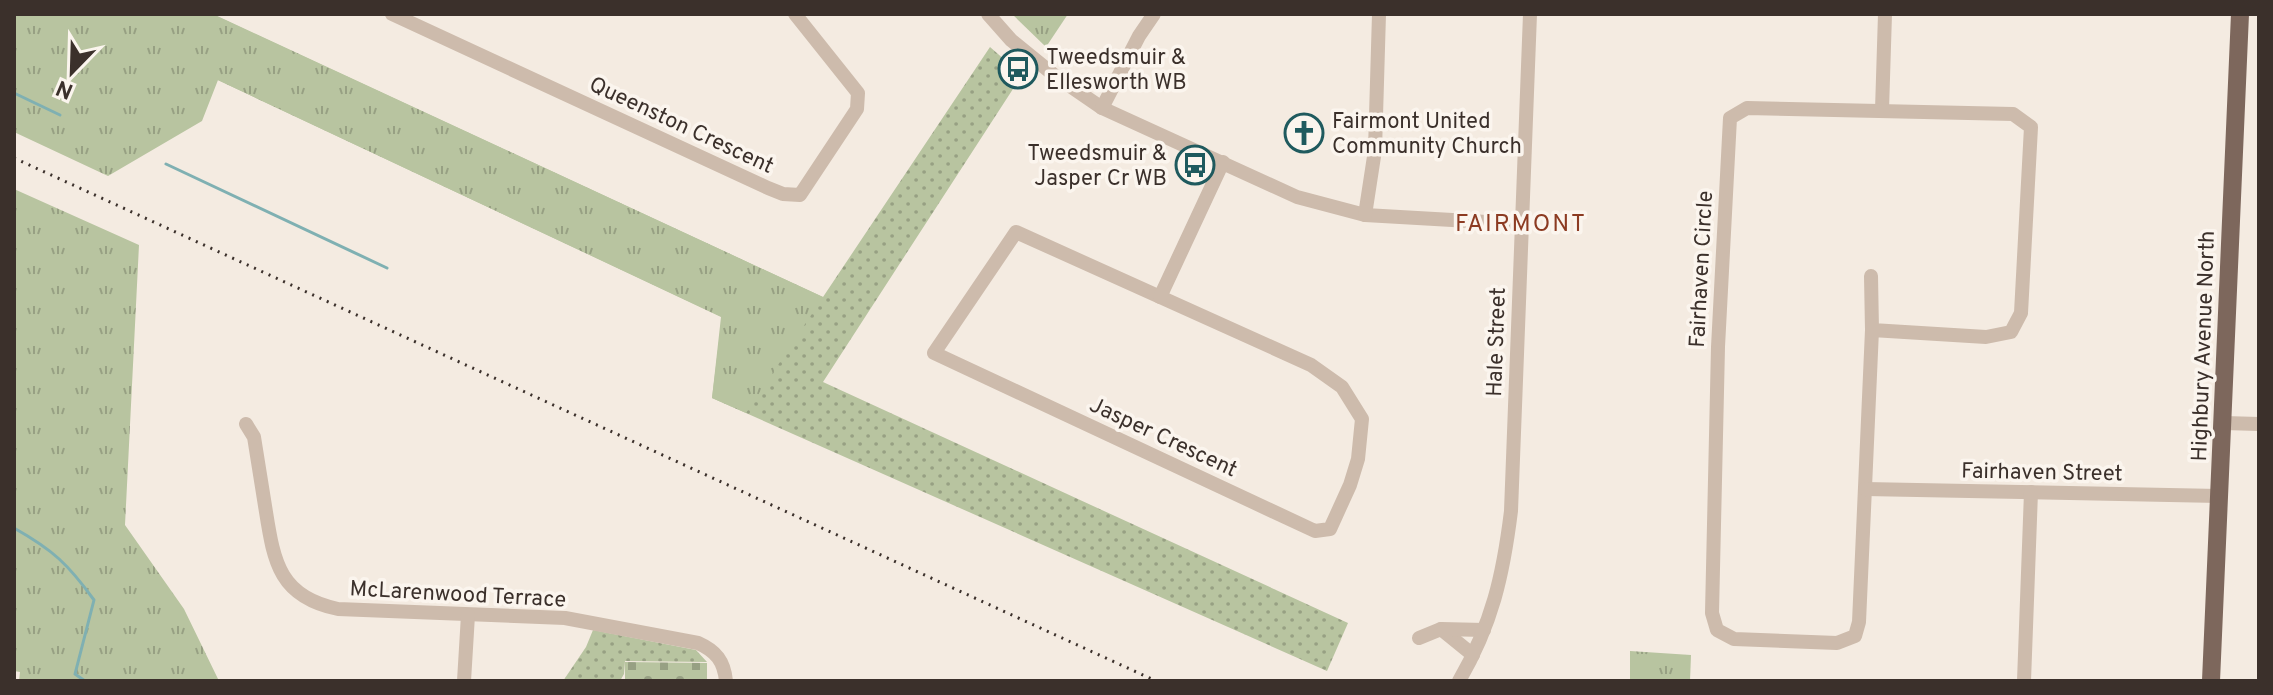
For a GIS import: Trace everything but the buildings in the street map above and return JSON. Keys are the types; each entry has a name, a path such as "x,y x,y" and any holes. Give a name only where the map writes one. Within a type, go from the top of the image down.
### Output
{"main road":[{"name":"Highbury Avenue North","path":"2211,681 2240,14"}],"street":[{"name":"Queenston Crescent","path":"392,14 768,188 783,194 800,195 857,109 858,93 795,14"},
{"path":"988,14 1011,40 1102,108 1297,197 1365,215 1522,224"},
{"path":"1102,108 1139,36 1154,14"},
{"path":"1365,215 1375,150 1379,14"},
{"name":"Hale Street","path":"1459,681 1484,630 1503,569 1511,511 1530,14"},
{"path":"1882,110 1885,14"},
{"name":"Fairhaven Circle","path":"1747,108 2013,114 2031,127 2032,148 2021,313 2011,332 1986,337 1872,330 1859,622 1855,636 1837,643 1734,639 1717,630 1712,613 1718,347 1730,118 1747,108"},
{"path":"1160,297 1223,162"},
{"name":"Jasper Crescent","path":"1016,232 1160,297 1311,365 1342,387 1362,419 1358,459 1330,529 1315,531 934,353 1016,232"},
{"path":"1871,276 1872,330"},
{"path":"2224,423 2259,424"},
{"name":"McLarenwood Terrace","path":"246,424 254,437 273,556 295,590 312,601 338,609 565,618 698,643 716,653 723,664 726,681"},
{"name":"Fairhaven Street","path":"1865,489 2219,496"},
{"path":"2024,681 2031,492"},
{"path":"464,681 468,615"},
{"path":"1419,638 1441,629 1484,630"},
{"path":"1441,629 1470,660"},
{"name":"Hale Street","path":"1466,681 1470,660"}],"green space":[{"path":"14,14 213,14 823,297 746,413 712,398 721,317 218,80 202,121 108,176 14,132"},
{"path":"77,14 212,14 823,297 990,47 1022,75 823,382 1348,623 1327,671 712,398 722,317"},
{"path":"1012,14 1068,14 1046,47"},
{"path":"14,189 139,245 125,525 184,609 219,681 19,681 20,672 14,671"},
{"path":"593,630 696,650 707,662 625,661 620,681 563,681 586,647"},
{"path":"1630,651 1691,655 1690,681 1630,681"},
{"path":"625,662 707,663 707,681 625,681"}],"waterway":[{"path":"14,93 60,115"},
{"path":"166,164 387,268"},
{"path":"14,528 59,559 94,600 75,674 85,681"}],"railway":[{"path":"14,158 1156,681"}],"place":[{"name":"Tweedsmuir & Ellesworth WB","path":"1018,69"},
{"name":"Fairmont United Community Church","path":"1304,133"},
{"name":"Tweedsmuir & Jasper Cr WB","path":"1195,165"}],"district":[{"name":"FAIRMONT","path":"1521,223"}]}
